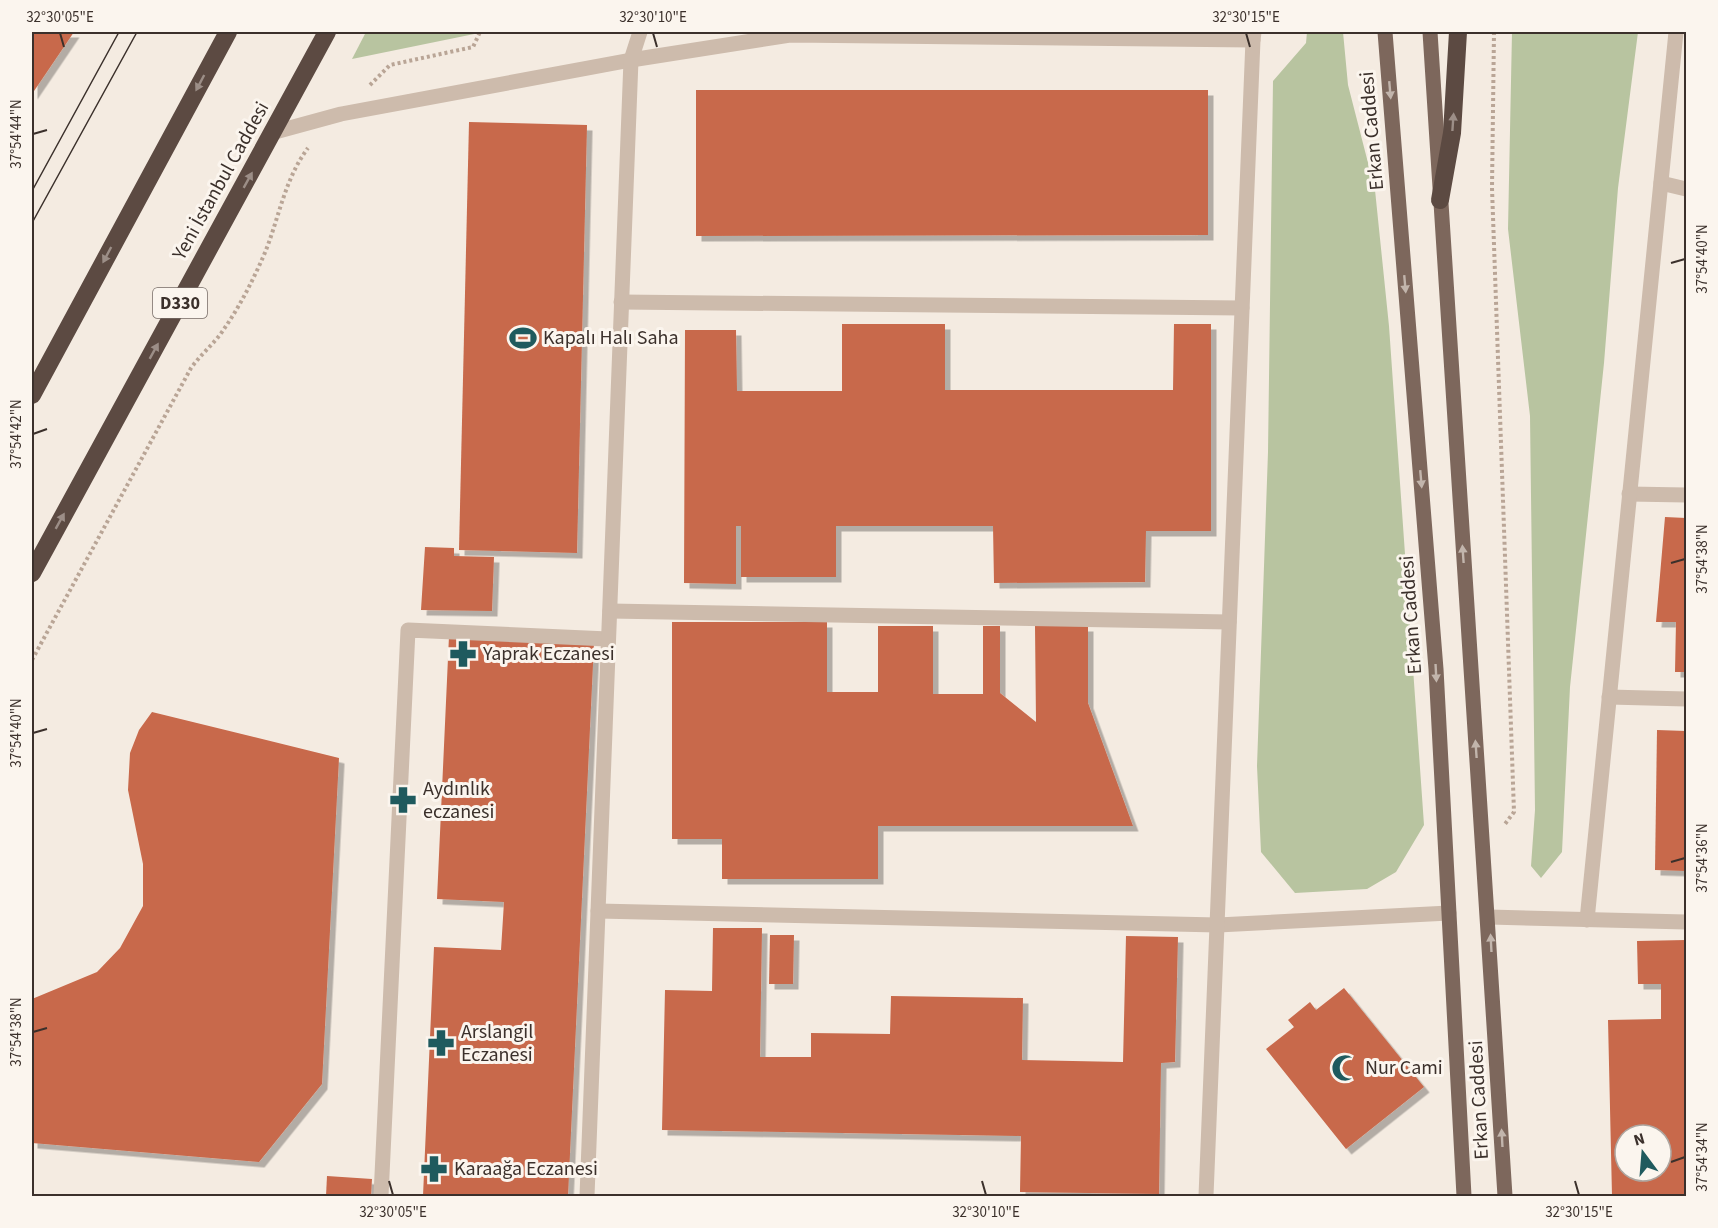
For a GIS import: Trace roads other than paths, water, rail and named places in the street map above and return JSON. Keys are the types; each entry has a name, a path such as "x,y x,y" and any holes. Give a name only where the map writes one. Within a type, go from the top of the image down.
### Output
{"highway":[{"path":"32,395 228,32"},
{"name":"Yeni İstanbul Caddesi","path":"32,573 275,132 327,32"},
{"path":"1440,200 1452,133 1458,32"}],"main road":[{"name":"Erkan Caddesi","path":"1385,32 1436,669 1464,1197"},
{"name":"Erkan Caddesi","path":"1430,32 1489,917 1505,1197"}],"street":[{"path":"587,1197 631,60 640,32"},
{"path":"1587,920 1676,32"},
{"path":"275,132 341,114 631,60 790,35 1253,36 1206,1197"},
{"path":"1661,183 1686,189"},
{"path":"621,302 1242,308"},
{"path":"1629,494 1686,495"},
{"path":"610,611 1229,622"},
{"path":"381,1197 408,630 608,639"},
{"path":"1609,697 1686,699"},
{"path":"598,911 1218,925 1449,913"},
{"path":"1489,917 1686,922"}],"tram line":[{"path":"32,191 119,32"},
{"path":"32,223 137,32"}],"place":[{"name":"Kapalı Halı Saha","path":"523,338"},
{"name":"Yaprak Eczanesi","path":"463,654"},
{"name":"Aydınlık eczanesi","path":"403,800"},
{"name":"Arslangil Eczanesi","path":"441,1043"},
{"name":"Nur Cami","path":"1345,1068"},
{"name":"Karaağa Eczanesi","path":"434,1169"}]}
